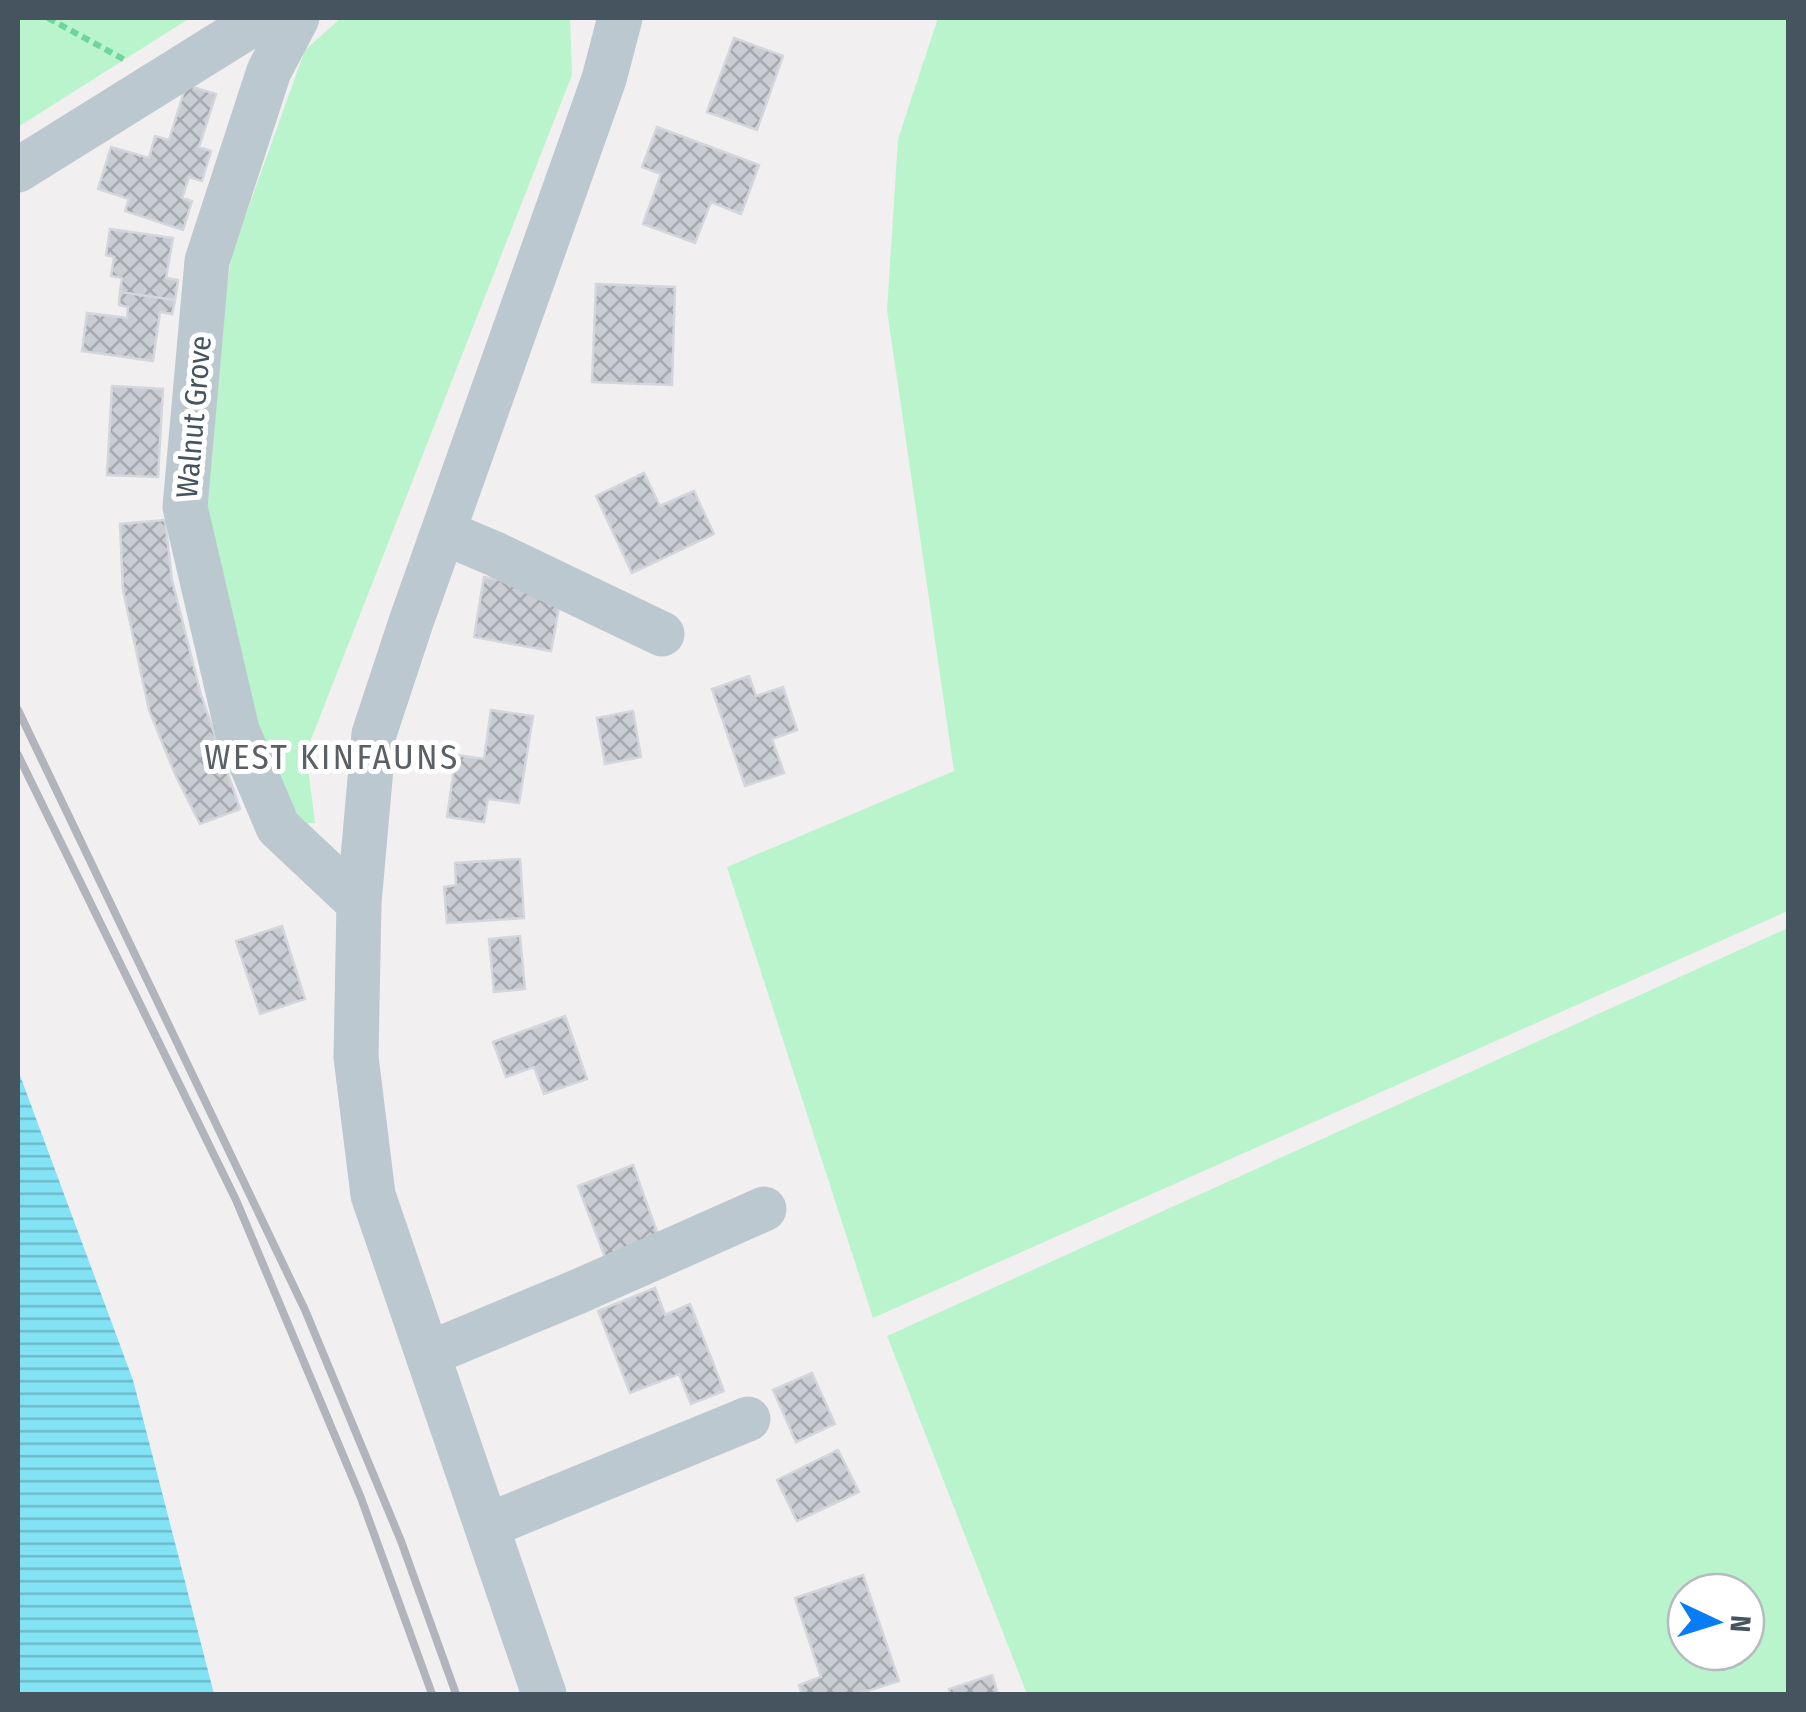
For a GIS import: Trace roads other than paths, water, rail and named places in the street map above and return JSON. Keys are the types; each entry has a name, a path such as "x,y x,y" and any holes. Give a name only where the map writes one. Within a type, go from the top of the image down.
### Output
{"street":[{"path":"18,170 262,18"},
{"name":"Walnut Grove","path":"297,18 269,71 207,261 185,508 237,730 278,828 359,903"},
{"path":"544,1694 373,1195 356,1056 359,903 374,734 604,80 620,18"},
{"path":"443,532 662,634"},
{"path":"428,1354 764,1209"},
{"path":"487,1526 748,1420"}],"water":[{"path":"18,1070 133,1380 214,1694 18,1694"}],"railway":[{"path":"18,710 305,1310 401,1541 456,1694"},
{"path":"18,755 236,1200 361,1498 432,1694"}],"district":[{"name":"WEST KINFAUNS","path":"332,757"}]}
